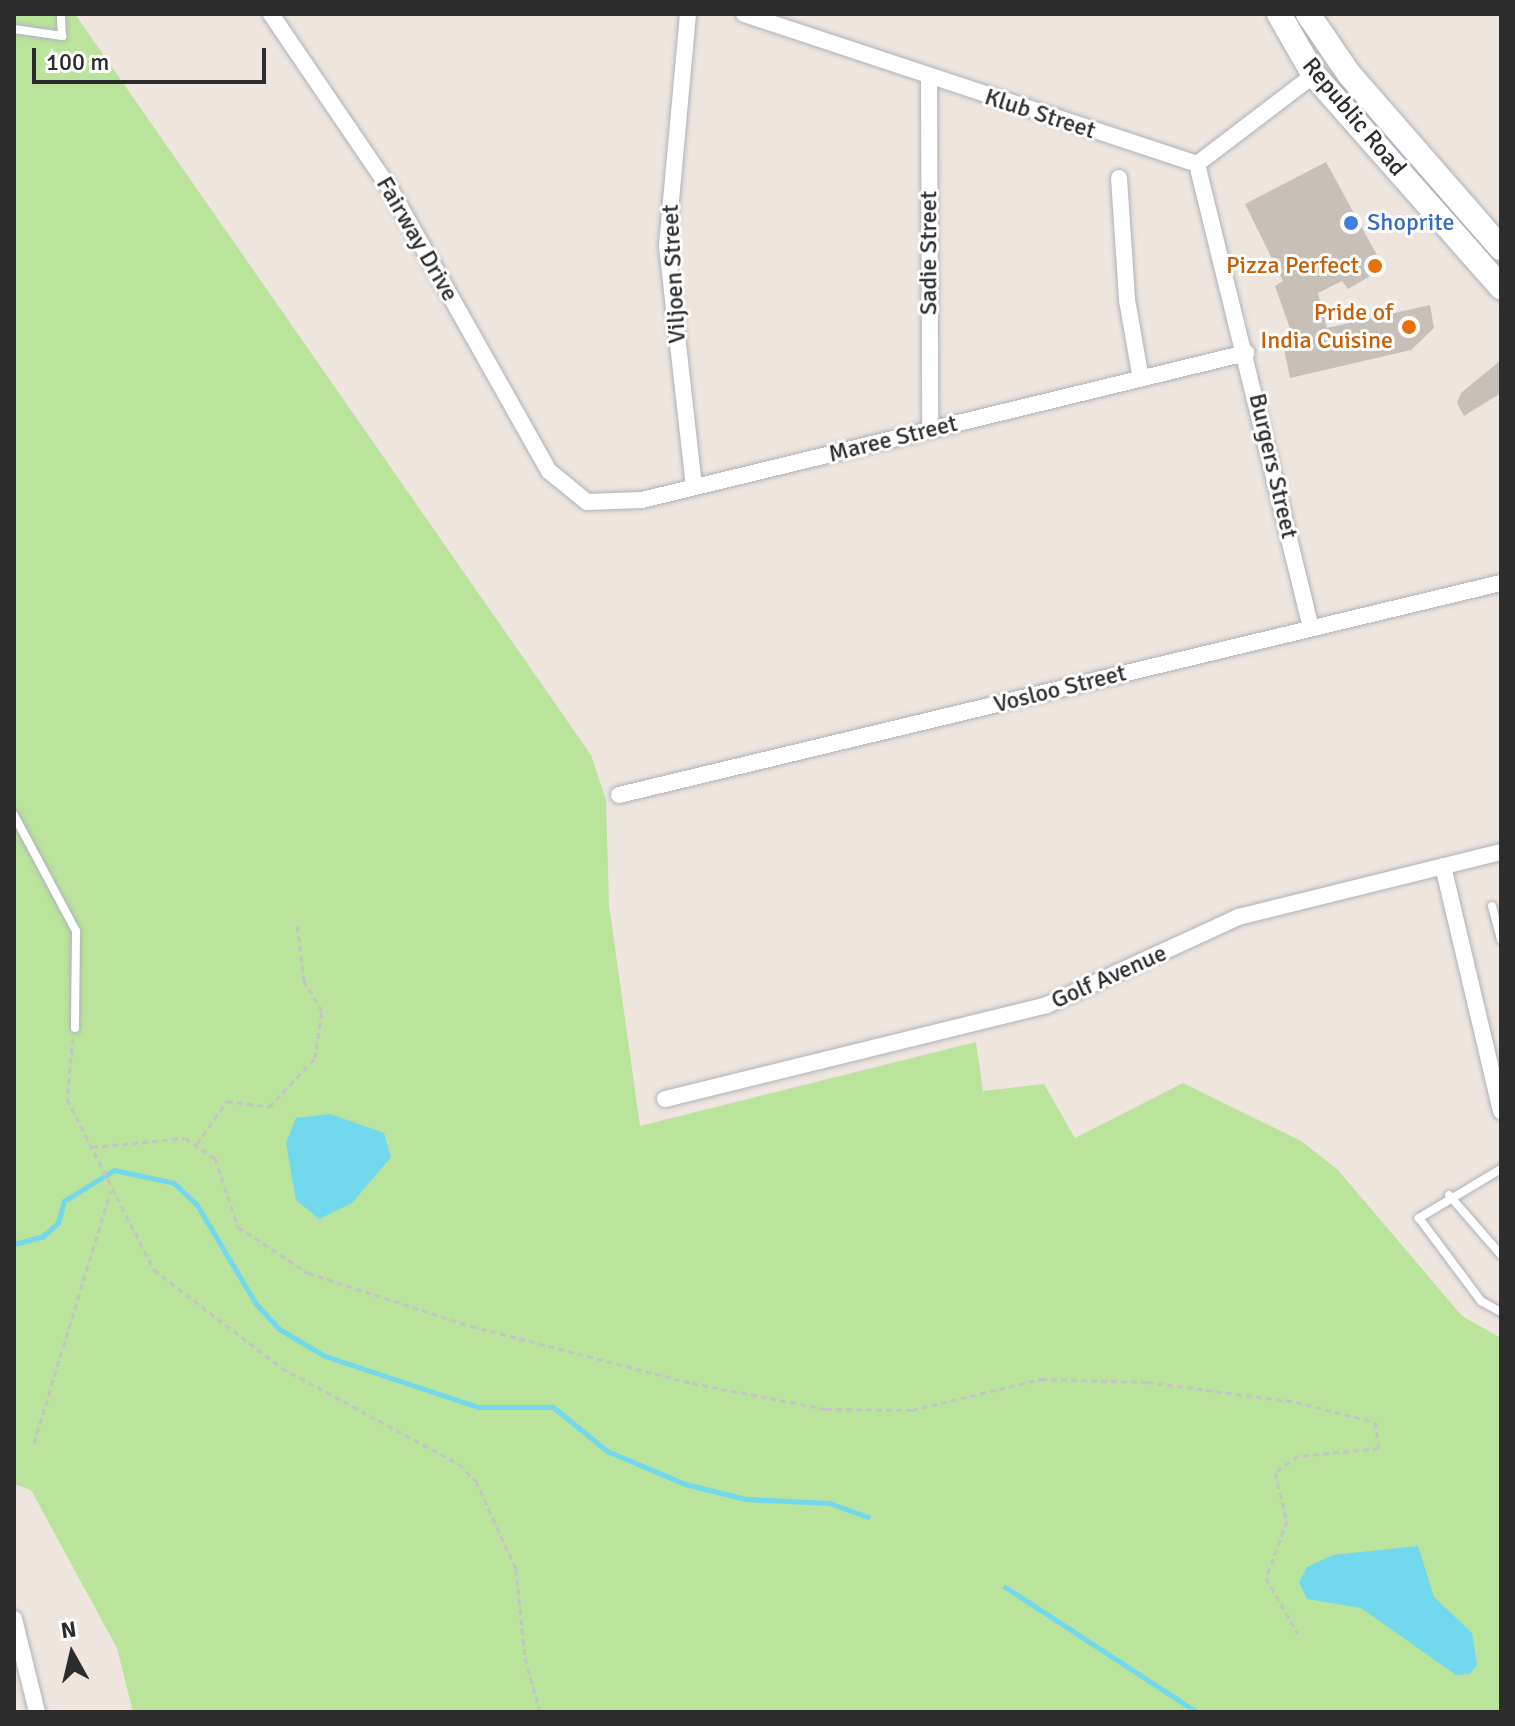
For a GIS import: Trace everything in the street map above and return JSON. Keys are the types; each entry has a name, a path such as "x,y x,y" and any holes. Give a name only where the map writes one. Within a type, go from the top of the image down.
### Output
{"main road":[{"name":"Republic Road","path":"1279,14 1314,75 1498,277"},
{"name":"Republic Road","path":"1308,14 1333,55 1501,248"}],"street":[{"name":"Fairway Drive","path":"271,14 390,189 549,471"},
{"name":"Viljoen Street","path":"688,14 667,246 694,486"},
{"name":"Klub Street","path":"744,14 1197,164"},
{"path":"1197,164 1314,75"},
{"name":"Sadie Street","path":"929,77 930,430"},
{"name":"Burgers Street","path":"1197,164 1246,353 1311,628"},
{"path":"1119,178 1127,300 1141,379"},
{"name":"Maree Street","path":"549,471 573,496 596,503 694,486 1246,353"},
{"name":"Vosloo Street","path":"619,795 1501,583"},
{"name":"Golf Avenue","path":"665,1099 1047,1005 1238,917 1501,852"},
{"path":"1443,866 1501,1111"},
{"path":"14,1619 20,1672 37,1712"}],"lane":[{"path":"14,29 62,36 61,14"},
{"path":"14,815 76,931 75,1028"},
{"path":"1492,906 1501,940"},
{"path":"1499,1172 1449,1195 1419,1222 1481,1301 1501,1312"},
{"path":"1449,1195 1501,1255"}],"path":[{"path":"197,1144 227,1101 269,1107 315,1058 322,1011 304,981 297,925"},
{"path":"75,1028 67,1099 154,1270 282,1368 459,1464 476,1481 516,1569 525,1658 540,1712"},
{"path":"92,1147 160,1137 197,1144 215,1158 238,1227 308,1273 471,1326 692,1383 826,1409 912,1410 1041,1379 1147,1382 1296,1402 1375,1422 1379,1448 1298,1456 1275,1473 1287,1521 1266,1578 1298,1634"},
{"path":"34,1443 111,1190"}],"green space":[{"path":"14,14 75,14 591,755 606,800 609,905 640,1126 976,1042 983,1091 1044,1084 1075,1138 1183,1083 1301,1141 1338,1170 1462,1316 1501,1338 1501,1712 133,1712 117,1648 31,1490 14,1484"}],"water":[{"path":"330,1114 384,1133 391,1157 352,1203 319,1219 296,1200 286,1143 296,1118"},
{"path":"1418,1546 1434,1597 1472,1633 1477,1665 1470,1674 1456,1675 1361,1608 1307,1599 1299,1582 1307,1567 1333,1555"}],"building":[{"path":"1326,162 1384,268 1348,289 1342,281 1318,293 1327,328 1430,305 1434,328 1411,350 1290,378 1284,349 1296,346 1275,286 1283,281 1245,204"},
{"path":"1501,360 1501,393 1464,416 1457,403 1461,393"}],"waterway":[{"path":"14,1244 43,1236 58,1223 64,1201 114,1170 174,1183 197,1205 256,1304 279,1329 325,1356 478,1407 553,1407 607,1451 685,1484 745,1499 829,1503 868,1517"},
{"path":"1005,1587 1197,1712"}],"place":[{"name":"Shoprite","path":"1351,223"},
{"name":"Pizza Perfect","path":"1375,266"},
{"name":"Pride of India Cuisine","path":"1409,327"}]}
